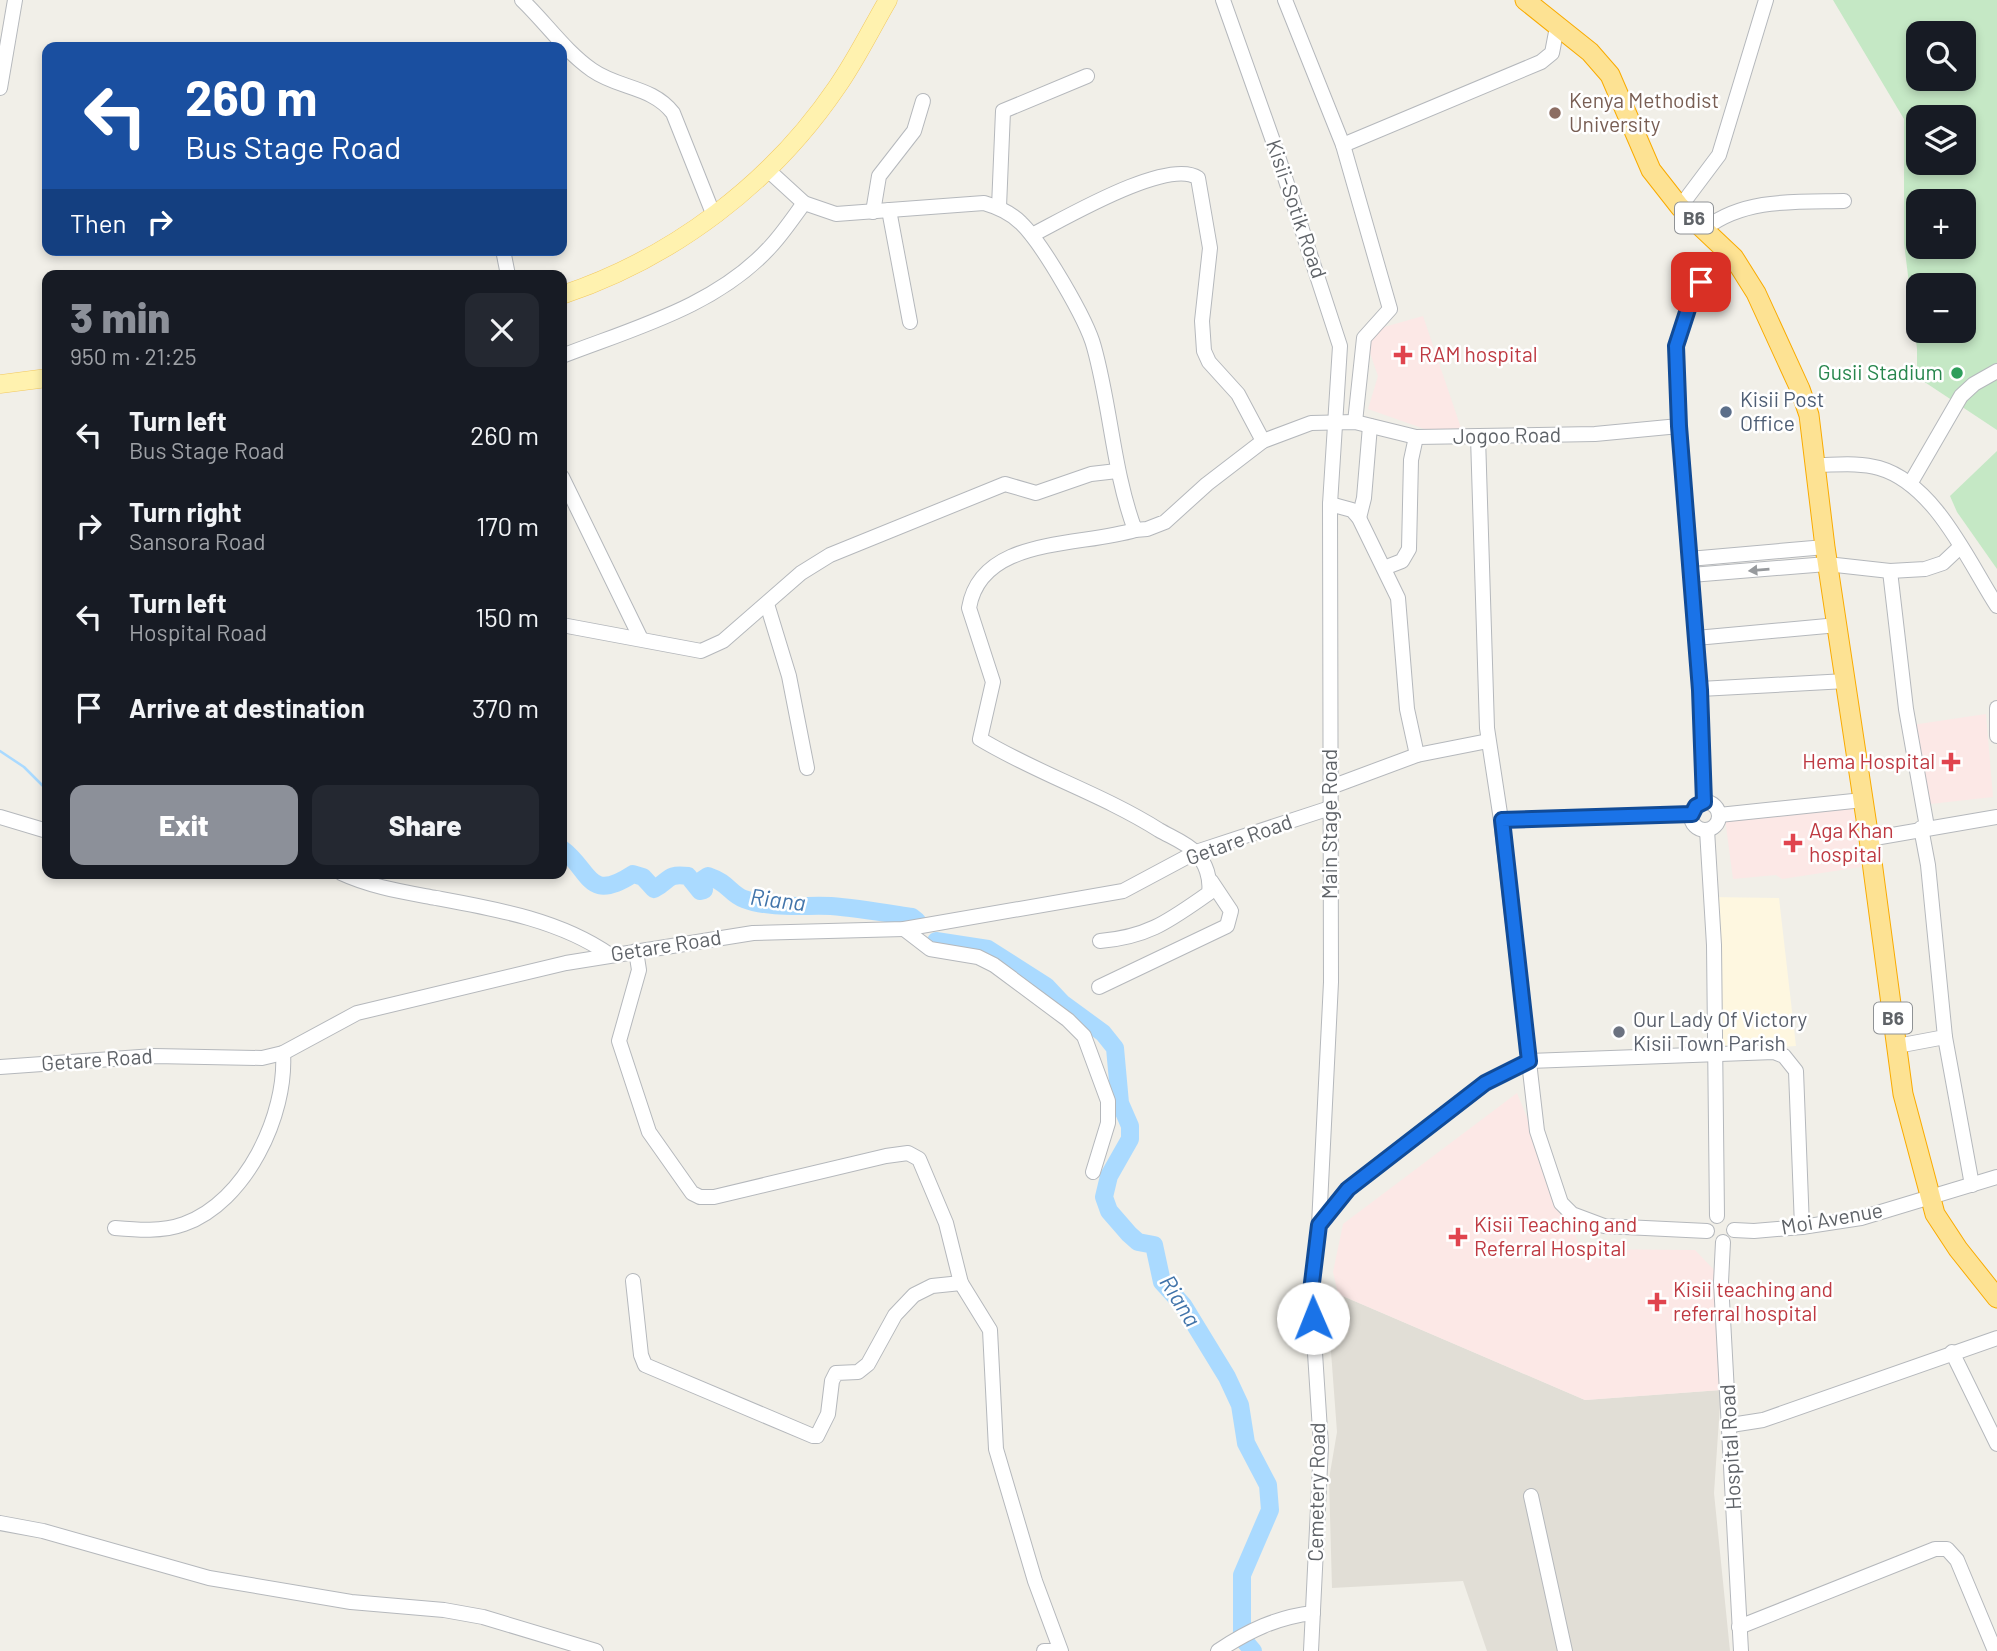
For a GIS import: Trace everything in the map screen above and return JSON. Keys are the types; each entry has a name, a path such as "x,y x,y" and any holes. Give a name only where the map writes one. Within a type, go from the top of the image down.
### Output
{"highway":[{"name":"B6","path":"1525,0 1590,52 1610,75 1651,170 1681,207 1706,228 1734,258 1756,293 1800,389 1809,415 1814,465 1831,560 1903,1094 1935,1214 1958,1249 1997,1298"}],"main road":[{"path":"567,293 631,267 714,216 769,171 837,88 888,0"},
{"path":"0,384 42,380"}],"street":[{"path":"0,88 15,0"},
{"path":"522,0 561,42"},
{"name":"Kisii-Sotik Road","path":"1223,0 1273,141 1340,346 1336,424"},
{"path":"1285,0 1343,145 1390,309 1364,338 1364,498 1359,518"},
{"path":"1681,207 1719,155 1766,0"},
{"path":"1343,145 1541,62 1552,53 1557,27"},
{"path":"567,48 595,72 663,99 673,113 714,216"},
{"path":"999,207 1003,111 1087,76"},
{"path":"873,212 879,176 914,131 923,101"},
{"path":"769,171 804,203 836,214 984,203 999,207 1032,235 1094,344 1117,471 1135,530"},
{"path":"1032,235 1141,183 1182,174 1198,178 1210,248 1202,321 1204,351 1209,362 1238,394 1264,441"},
{"path":"1706,228 1730,212 1780,203 1844,201"},
{"path":"567,354 649,324 722,286 769,248 804,203"},
{"path":"889,210 910,322"},
{"path":"1704,802 1700,690 1679,426 1676,346 1694,295 1708,269 1734,258"},
{"path":"1909,484 1961,396 1974,384 1997,371"},
{"name":"Jogoo Road","path":"1196,852 1118,804 1051,777 984,741 979,735 993,682 969,608 983,575 998,561 1011,555 1147,529 1165,522 1207,484 1264,441 1311,423 1362,424 1416,438 1595,434 1679,426"},
{"name":"Main Stage Road","path":"1319,1225 1331,982 1332,787 1328,675 1330,503 1336,424"},
{"path":"1478,437 1488,741 1502,820 1537,1131 1561,1203 1572,1214 1604,1226 1706,1231"},
{"path":"1384,568 1402,561 1409,549 1411,460 1416,438"},
{"path":"1814,465 1863,465 1883,469 1909,484 1947,522 1997,606"},
{"path":"567,626 701,651 723,641 814,563 1005,484 1036,493 1091,474 1117,471"},
{"path":"567,487 641,639"},
{"path":"1330,503 1352,510 1359,518 1398,598 1407,709 1417,755"},
{"path":"1689,559 1831,560 1890,571 1925,569 1943,563 1960,547"},
{"path":"1691,575 1831,560"},
{"path":"1890,571 1906,709 1924,827 1945,1037 1972,1185"},
{"path":"767,604 789,676 807,768"},
{"path":"1696,638 1838,625"},
{"path":"1700,690 1846,681"},
{"path":"1997,708 1997,736"},
{"path":"1332,787 1417,755 1488,741"},
{"path":"1719,815 1863,800"},
{"path":"1704,802 1716,806 1719,815 1717,824 1707,830 1695,826 1692,814 1696,806 1704,802"},
{"name":"Getare Road","path":"0,1066 154,1056 244,1060 283,1053 357,1013 610,955 753,933 904,929 1123,891 1196,852 1330,808"},
{"path":"1502,820 1692,814"},
{"path":"0,817 42,830"},
{"path":"1869,839 1924,827 1997,817"},
{"path":"1707,830 1716,1054 1717,1216"},
{"path":"1098,987 1227,926 1231,911 1210,881 1196,852"},
{"path":"357,879 544,923 588,939 610,955"},
{"path":"1100,941 1131,939 1147,933 1209,893 1210,881"},
{"path":"904,929 930,949 978,957 994,965 1068,1020 1084,1036 1108,1101 1108,1123 1093,1172"},
{"path":"636,951 639,970 619,1041 649,1132 692,1193 699,1197 714,1197 886,1156 913,1155 919,1159 943,1215 961,1283 990,1330 993,1345 991,1405 996,1449 1058,1651 1044,1651"},
{"path":"1897,1046 1945,1037"},
{"path":"1319,1225 1358,1181 1485,1083 1529,1061 1774,1052 1784,1056 1796,1071 1802,1227"},
{"path":"115,1228 167,1229 204,1215 221,1203 248,1167 270,1124 282,1090 283,1053"},
{"name":"Moi Avenue","path":"1734,1230 1802,1227 1874,1214 1928,1195 1997,1177"},
{"path":"1717,1216 1728,1218 1734,1230 1730,1238 1723,1242 1710,1238 1706,1231 1708,1222 1717,1216"},
{"name":"Cemetery Road","path":"1311,1651 1321,1446 1311,1291 1319,1225"},
{"name":"Hospital Road","path":"1723,1242 1721,1282 1731,1425 1741,1651"},
{"path":"633,1280 641,1355 645,1366 813,1436 817,1436 823,1427 836,1373 858,1372 868,1364 903,1304 914,1295 932,1286 961,1283"},
{"path":"1731,1425 1763,1420 1997,1338"},
{"path":"1952,1352 1997,1444"},
{"path":"1531,1496 1565,1651"},
{"path":"0,1523 43,1531 209,1578 351,1602 444,1610 484,1617 596,1651"},
{"path":"1739,1626 1936,1549 1947,1549 1957,1560 1995,1647"},
{"path":"1217,1651 1265,1624 1288,1616 1313,1613"}],"shaded area":[{"name":"RAM hospital","path":"1423,316 1462,431 1436,433 1368,409 1378,376 1363,333"},
{"name":"Hema Hospital","path":"1986,714 1993,797 1921,805 1905,726"},
{"name":"Aga Khan hospital","path":"1853,807 1861,867 1782,879 1776,875 1733,879 1725,819"},
{"path":"1710,897 1779,898 1796,1046 1719,1051"},
{"name":"Kisii Teaching and Referral Hospital","path":"1517,1093 1581,1249 1695,1250 1718,1274 1721,1390 1585,1400 1338,1294 1333,1272 1343,1224"},
{"path":"1326,1285 1338,1294 1585,1400 1721,1390 1714,1493 1730,1651 1487,1651 1463,1581 1332,1588 1329,1479 1337,1432"}],"green space":[{"path":"1833,0 1997,0 1997,430 1917,377 1916,343 1976,343 1976,273 1908,273 1904,243 1904,119"},
{"path":"1997,451 1997,569 1957,512 1950,496"}],"waterway":[{"name":"Riana","path":"0,751 24,767 42,785"},
{"name":"Riana","path":"567,853 591,881 598,885 607,886 633,874 643,877 654,889 672,877 681,875 688,876 700,891 704,890 702,880 708,876 721,882 739,897 754,902 851,908 912,917 917,921"},
{"name":"Riana","path":"936,941 988,949 1046,986 1062,1003 1103,1033 1115,1048 1120,1103 1130,1126 1130,1139 1109,1176 1104,1197 1109,1211 1129,1234 1138,1242 1154,1245 1162,1282 1183,1305 1227,1377 1240,1405 1246,1443 1268,1485 1270,1510 1242,1575 1242,1638 1253,1651"}],"place":[{"name":"Kenya Methodist University","path":"1555,113"},
{"name":"RAM hospital","path":"1403,355"},
{"name":"Gusii Stadium","path":"1957,373"},
{"name":"Kisii Post Office","path":"1726,412"},
{"name":"Hema Hospital","path":"1951,762"},
{"name":"Aga Khan hospital","path":"1793,843"},
{"name":"Our Lady Of Victory Kisii Town Parish","path":"1619,1032"},
{"name":"Kisii Teaching and Referral Hospital","path":"1458,1237"},
{"name":"Kisii teaching and referral hospital","path":"1657,1302"}],"route":[{"path":"1313,1318 1311,1291 1319,1225 1348,1189 1485,1083 1529,1061 1502,820 1692,814 1696,806 1704,802 1700,690 1679,426 1676,346 1689,306 1701,282"}]}
